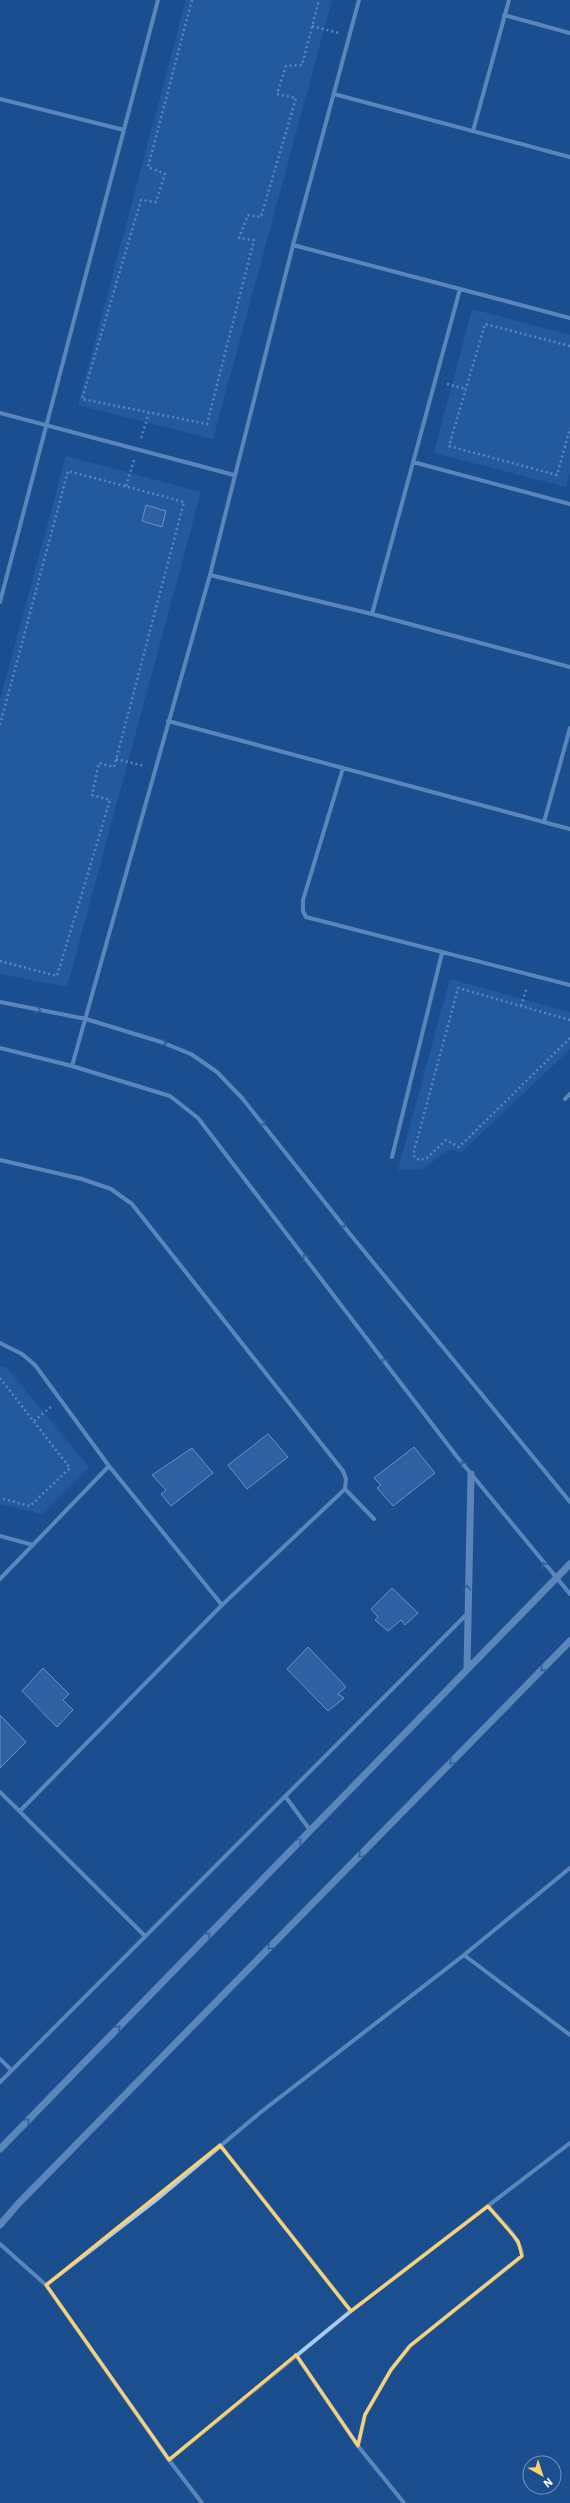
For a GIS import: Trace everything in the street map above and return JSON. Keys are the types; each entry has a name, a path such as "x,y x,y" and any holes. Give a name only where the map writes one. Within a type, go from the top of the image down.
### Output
{"street":[{"path":"0,602 158,0"},
{"path":"72,1066 210,575 293,245 359,0"},
{"path":"473,131 509,0"},
{"path":"504,15 570,33"},
{"path":"334,94 570,157"},
{"path":"0,99 124,130"},
{"path":"293,245 570,318"},
{"path":"372,614 460,289"},
{"path":"0,412 234,475"},
{"path":"413,462 570,504"},
{"path":"210,575 372,614 570,667"},
{"path":"168,721 570,829"},
{"path":"544,822 570,728"},
{"path":"343,768 303,900 302,911 306,917 570,985"},
{"path":"392,1157 442,953"},
{"path":"0,1002 86,1019 161,1042 191,1054 217,1072 242,1098 350,1234 570,1502"},
{"path":"0,1048 72,1066 170,1096 198,1118 472,1474 555,1578 570,1594"},
{"path":"565,1099 570,1094"},
{"path":"0,1160 82,1178 111,1189 132,1204 343,1471 346,1479 345,1488 222,1605 20,1811"},
{"path":"0,1343 22,1354 35,1365 109,1466 222,1605"},
{"path":"0,1579 109,1466"},
{"path":"467,1669 467,1614 472,1474"},
{"path":"345,1488 374,1519"},
{"path":"0,1536 33,1546"},
{"path":"0,2149 570,1564"},
{"path":"0,2082 144,1935 467,1614"},
{"path":"0,2225 24,2198 570,1641"},
{"path":"0,1792 144,1935"},
{"path":"285,1796 310,1830"},
{"path":"46,2285 156,2200 220,2145 464,1955 570,1868"},
{"path":"464,1955 570,2035"},
{"path":"0,2059 11,2070"},
{"path":"169,2460 296,2355 570,2143"},
{"path":"220,2145 351,2312"},
{"path":"358,2446 365,2415 391,2370 410,2346 522,2256 522,2248 518,2241 488,2206"},
{"path":"0,2244 46,2285 169,2460 202,2503"},
{"path":"296,2355 358,2446 404,2503"}],"path":[{"path":"192,0 148,166 165,174 156,202 141,200 82,399 207,424 254,240 239,238 248,215 261,217 296,98 277,94 286,66 302,65 319,0"},
{"path":"312,26 349,35"},
{"path":"570,346 485,324 449,446 557,475 570,428"},
{"path":"435,381 466,389"},
{"path":"126,486 149,412"},
{"path":"0,725 68,471 184,502 114,767 99,763 92,795 110,800 57,976 0,961"},
{"path":"116,758 155,768"},
{"path":"521,1006 532,975"},
{"path":"570,1020 458,988 413,1155 419,1160 426,1158 446,1140 459,1147 570,1038"},
{"path":"0,1378 70,1468 30,1506 0,1498"},
{"path":"34,1421 60,1400"}],"highlighted area":[{"path":"220,2145 351,2311 488,2206 518,2241 522,2256 410,2346 391,2370 365,2415 358,2446 296,2355 169,2460 46,2285"}],"shaded area":[{"path":"186,0 332,0 213,439 78,405"},
{"path":"472,309 570,335 570,472 566,487 434,453"},
{"path":"66,456 201,492 67,987 0,974 0,700"},
{"path":"450,979 570,1012 570,1049 461,1153 450,1149 422,1169 398,1170"},
{"path":"0,1366 7,1368 89,1467 42,1514 0,1504"}],"building":[{"path":"146,505 166,511 162,527 142,521"},
{"path":"268,1434 288,1457 247,1489 228,1465"},
{"path":"414,1447 435,1473 393,1506 377,1488 381,1485 374,1478"},
{"path":"192,1448 213,1473 171,1506 161,1494 166,1490 152,1475"},
{"path":"392,1588 418,1613 405,1625 401,1620 388,1631 375,1620 378,1617 371,1609"},
{"path":"308,1647 346,1687 338,1694 344,1698 328,1711 287,1669"},
{"path":"43,1668 69,1694 63,1700 73,1710 57,1727 22,1691"},
{"path":"0,1715 26,1742 0,1768"}]}
